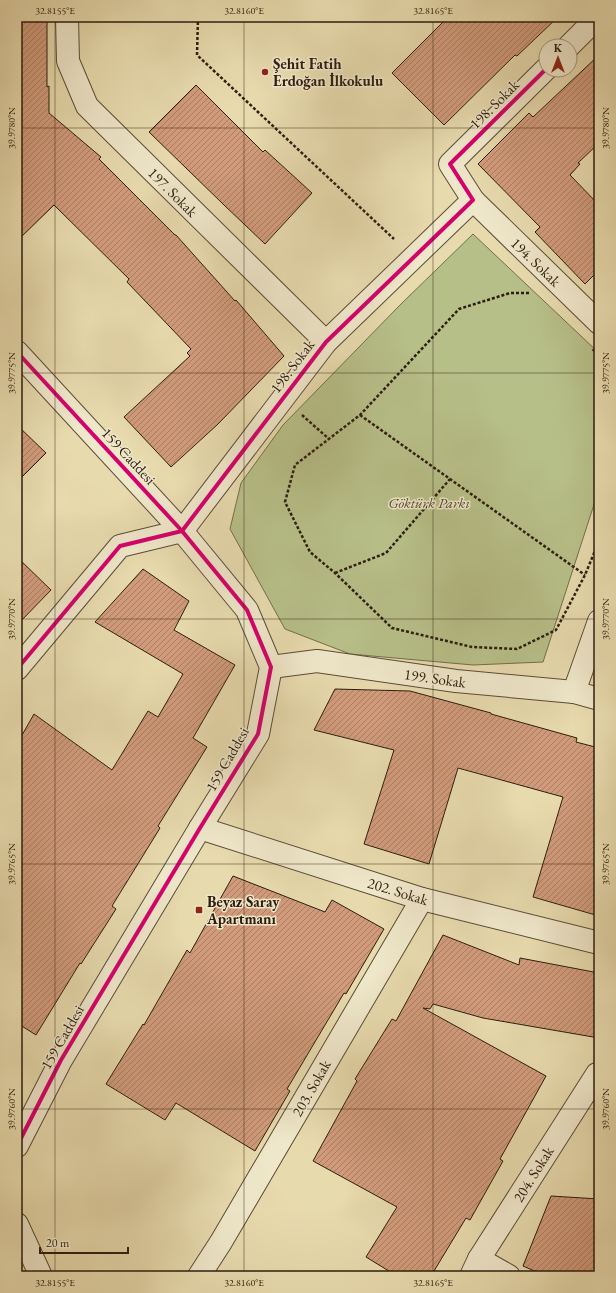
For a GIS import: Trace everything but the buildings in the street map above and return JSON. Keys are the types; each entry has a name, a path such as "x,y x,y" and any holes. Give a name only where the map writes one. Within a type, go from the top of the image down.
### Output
{"street":[{"name":"197. Sokak","path":"67,17 68,61 87,106 326,342"},
{"path":"577,38 598,17"},
{"name":"198. Sokak","path":"182,531 326,342 474,200 450,164 538,77"},
{"name":"194. Sokak","path":"474,200 599,324"},
{"name":"159 Caddesi","path":"17,352 182,531 247,610 271,667 258,734 61,1060 17,1146"},
{"path":"17,669 120,546 182,531"},
{"path":"574,692 599,621"},
{"name":"199. Sokak","path":"271,667 317,661 456,682 574,692 599,699"},
{"name":"202. Sokak","path":"200,828 422,899 599,943"},
{"name":"203. Sokak","path":"199,1276 221,1242 422,899"},
{"name":"204. Sokak","path":"475,1267 597,1074"},
{"path":"17,1224 41,1276"},
{"path":"475,1267 509,1276"}],"path":[{"path":"198,17 197,55 414,257"},
{"path":"534,292 510,293 460,309 360,415 295,465 286,502 310,552 335,573 392,628 472,647 517,649 556,630 585,575 599,541"},
{"path":"593,347 599,360"},
{"path":"283,398 328,439"},
{"path":"360,415 585,575"},
{"path":"335,573 386,553 450,479"}],"green space":[{"name":"Göktürk Parkı","path":"473,234 599,353 599,489 543,662 473,665 350,654 285,629 230,529 241,483 283,425 400,305"}],"cycle path":[{"path":"17,669 120,546 182,531 326,342 473,200 450,164 538,77"},
{"path":"17,352 182,531 247,610 271,667 258,734 61,1060 17,1146"}],"place":[{"name":"Şehit Fatih Erdoğan İlkokulu","path":"265,72"},
{"name":"Beyaz Saray Apartmanı","path":"199,910"}]}
